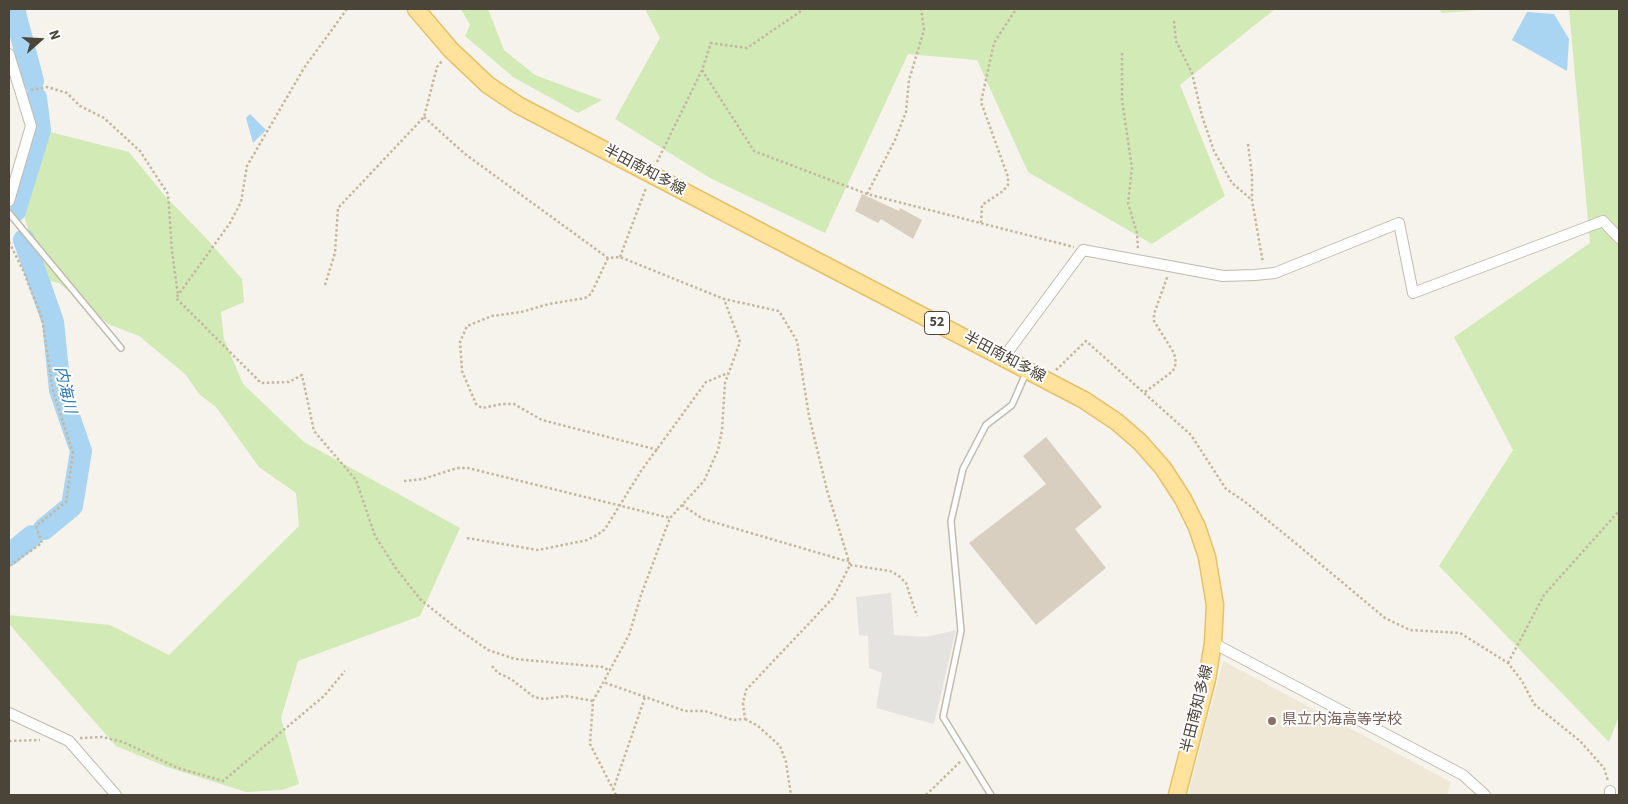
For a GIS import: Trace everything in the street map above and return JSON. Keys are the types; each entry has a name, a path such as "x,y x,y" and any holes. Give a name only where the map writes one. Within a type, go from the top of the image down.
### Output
{"main road":[{"name":"半田南知多線","path":"416,9 452,50 488,85 518,105 1084,400 1117,422 1140,442 1168,476 1197,527 1207,557 1215,605 1213,643 1207,679 1177,795"}],"street":[{"path":"9,54 31,126 9,201"},
{"path":"1004,358 1083,250 1224,276 1257,275 1275,273 1399,223 1413,293 1603,221 1619,238"},
{"path":"1213,643 1463,775 1485,795"},
{"path":"9,713 69,741 116,795"}],"lane":[{"path":"9,213 122,348"},
{"path":"991,795 943,717 960,631 951,521 963,469 986,425 1012,404 1027,370"}],"path":[{"path":"178,295 230,223 241,202 247,166 304,68 347,9"},
{"path":"620,257 651,174 702,70 711,43 747,48 804,9"},
{"path":"868,194 895,140 906,112 909,80 924,30 921,9"},
{"path":"980,223 982,205 1003,191 1008,184 1008,177 981,102 994,43 1016,9"},
{"path":"1174,21 1176,41 1192,72 1202,116 1214,151 1232,183 1252,200"},
{"path":"325,285 335,253 338,208 424,117 437,67 452,50"},
{"path":"1122,53 1122,100 1132,168 1128,203 1137,233 1138,261"},
{"path":"702,70 754,151 868,194 1083,250"},
{"path":"22,92 47,87 67,93 80,106 104,118 140,151 168,194 172,251 178,295 176,298 261,383 289,382 302,375 314,431 356,480 376,536 397,570 421,600 488,650 515,659 603,667 610,671"},
{"path":"424,117 465,154 608,258 620,257 724,299 780,311 798,341 809,416 826,490 850,565 832,598 746,690 743,703 745,719"},
{"path":"1248,144 1252,176 1252,200 1264,259 1257,275"},
{"path":"9,242 23,270 42,318 53,391 73,453 66,502 36,526 42,543 9,566"},
{"path":"608,258 591,294 585,298 492,316 467,326 460,342 462,371 476,404 482,408 514,404 542,420 658,450"},
{"path":"1145,392 1173,372 1176,363 1174,353 1154,321 1154,314 1172,267"},
{"path":"616,795 595,758 590,744 593,701 629,634 641,595 670,518 704,481 718,450 722,430 725,383 740,342 724,299"},
{"path":"1045,379 1086,341 1191,435 1226,489 1266,518 1384,618 1410,630 1460,633 1508,663 1522,681 1534,704 1580,741 1604,768 1610,793"},
{"path":"466,538 538,550 587,540 604,529 641,471 706,382 729,373"},
{"path":"404,481 423,479 457,468 468,468 670,518"},
{"path":"682,505 703,520 846,562 849,560"},
{"path":"1508,663 1544,596 1619,511"},
{"path":"850,565 890,571 899,576 906,582 917,616"},
{"path":"492,666 534,697 544,699 566,696 593,701"},
{"path":"69,741 102,737 122,742 178,768 223,781 324,696 345,672"},
{"path":"603,682 685,711 705,711 733,720 745,719 758,726 780,746 786,762 791,795"},
{"path":"614,790 645,697"},
{"path":"9,741 37,741 46,739 54,734"},
{"path":"926,795 967,756"}],"shaded area":[{"path":"891,593 894,635 926,637 956,630 934,724 876,708 882,673 869,668 868,636 859,635 856,597"},
{"name":"県立内海高等学校","path":"1223,661 1451,782 1447,795 1188,795"}],"green space":[{"path":"461,9 488,9 504,50 535,75 602,100 578,113 513,77 465,36 470,25"},
{"path":"645,9 1275,9 1180,85 1225,196 1152,244 1028,172 977,60 908,54 825,233 710,178 615,119 660,38"},
{"path":"1438,9 1491,9 1442,13"},
{"path":"1569,9 1619,9 1619,716 1609,742 1439,566 1513,450 1454,337 1590,243"},
{"path":"46,131 129,152 165,196 242,279 244,302 221,312 224,339 243,384 304,442 460,528 420,616 298,661 281,718 299,784 282,790 246,792 167,767 116,746 9,624 9,615 110,625 169,655 299,526 296,493 259,467 216,407 200,395 185,374 139,336 108,324 59,283 45,280 22,210"}],"water":[{"path":"1527,12 1554,14 1569,39 1567,71 1512,40"},
{"path":"250,114 266,130 253,143 246,118"}],"building":[{"path":"862,194 899,211 900,208 922,220 913,239 881,219 878,223 855,211"},
{"path":"1046,437 1102,507 1075,529 1106,568 1036,625 969,543 1046,484 1023,456"}],"waterway":[{"name":"内海川","path":"14,9 33,81"},
{"name":"内海川","path":"15,211 40,130 36,98"},
{"name":"内海川","path":"24,240 53,322 60,390 81,451 72,506 44,529"},
{"name":"内海川","path":"9,555 32,536"}],"place":[{"name":"県立内海高等学校","path":"1272,721"}]}
